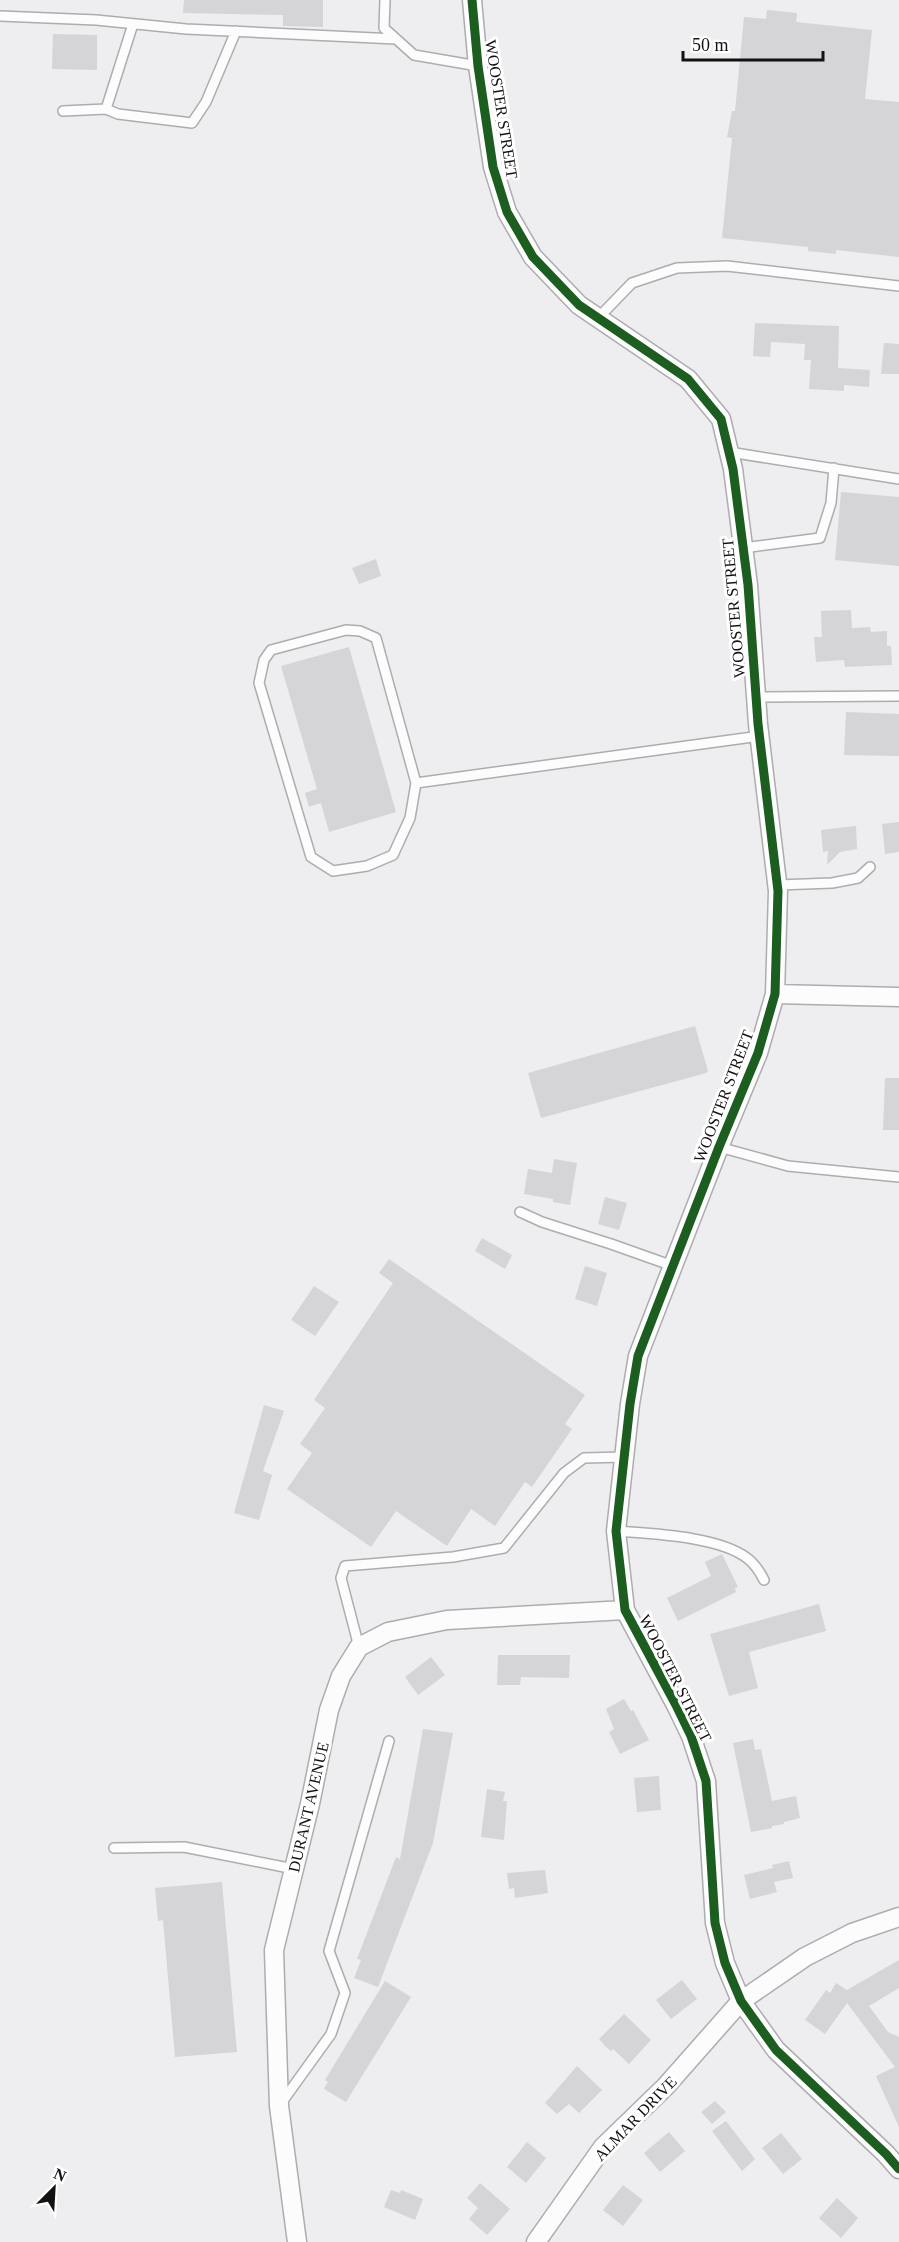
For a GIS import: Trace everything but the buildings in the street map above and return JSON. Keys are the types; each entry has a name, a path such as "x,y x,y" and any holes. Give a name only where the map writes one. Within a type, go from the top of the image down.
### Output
{"street":[{"name":"WOOSTER STREET","path":"472,0 478,66 493,167 507,212 533,257 579,305 688,379 721,420 729,452 748,585 756,697 778,885 775,993 758,1053 638,1356 630,1404 616,1532 625,1610 681,1715 706,1781 716,1923 725,1963 741,2001 776,2050 899,2169"},
{"path":"775,993 899,997"},
{"path":"359,1647 388,1632 447,1620 625,1610"},
{"name":"DURANT AVENUE","path":"297,2242 279,2106 274,1950 329,1710 341,1676 359,1647"},
{"name":"ALMAR DRIVE","path":"536,2242 603,2147 666,2086 741,2001 805,1957 852,1933 899,1917"}],"lane":[{"path":"385,0 384,28 414,55 478,66"},
{"path":"0,16 396,39"},
{"path":"106,109 133,24"},
{"path":"63,111 106,109 118,114 192,123 206,102 237,31"},
{"path":"598,318 633,283 677,268 727,266 899,286"},
{"path":"729,452 899,479"},
{"path":"743,548 820,538 831,503 834,468"},
{"path":"346,630 360,631 376,638 416,783 410,818 393,855 367,866 333,871 311,857 259,682 264,660 271,650 346,630"},
{"path":"756,697 899,696"},
{"path":"416,783 760,736"},
{"path":"778,885 832,883 858,878 870,867"},
{"path":"719,1147 788,1166 899,1177"},
{"path":"520,1212 542,1222 673,1266"},
{"path":"359,1647 341,1578 345,1566 453,1557 504,1548 564,1473 584,1458 624,1457"},
{"path":"616,1532 659,1534 730,1548 748,1558 759,1570 764,1580"},
{"path":"279,2106 331,2034 345,1993 329,1951 389,1741"},
{"path":"114,1848 184,1847 294,1869"}],"cycle path":[{"path":"472,0 478,66 493,167 507,212 533,257 579,305 688,379 721,419 733,469 748,585 758,724 778,891 775,994 758,1053 638,1356 630,1404 616,1531 625,1610 691,1736 706,1781 715,1923 725,1963 741,2001 776,2050 899,2169"}]}
